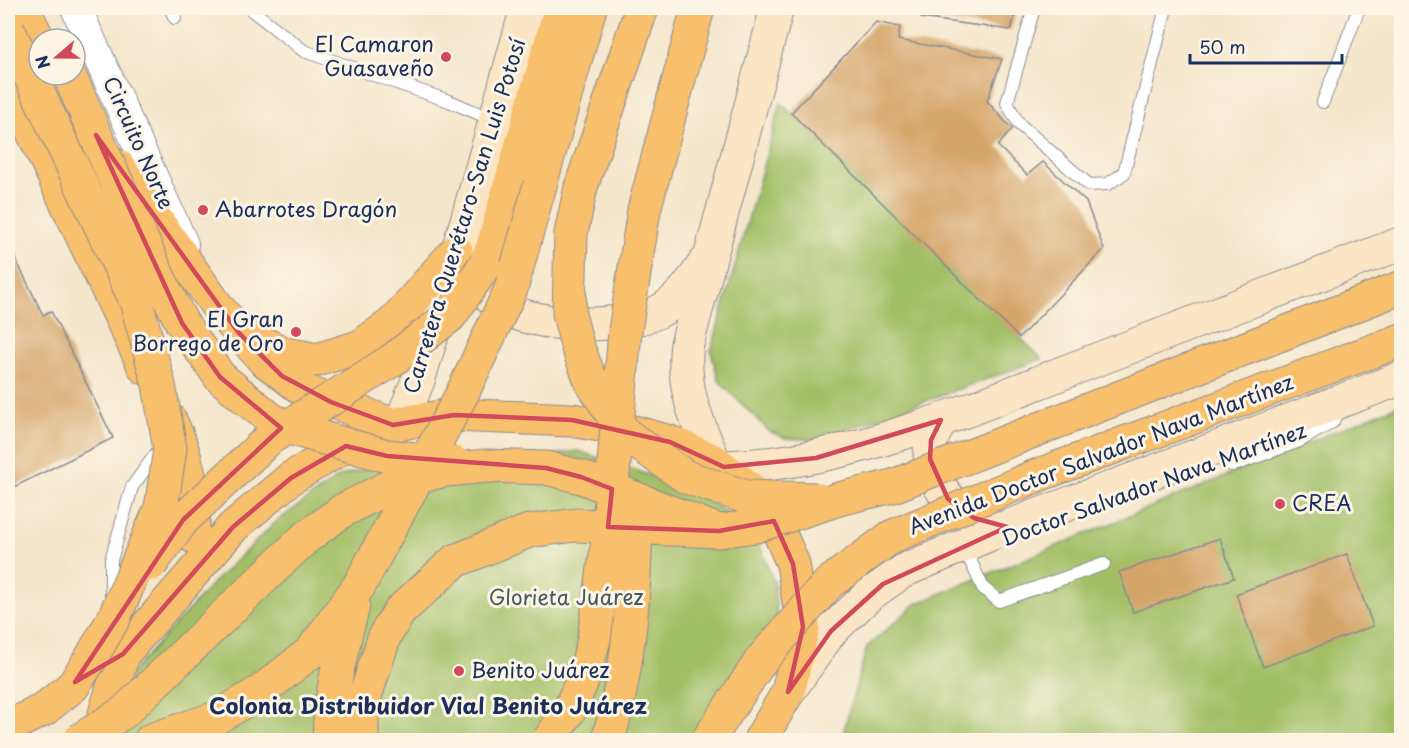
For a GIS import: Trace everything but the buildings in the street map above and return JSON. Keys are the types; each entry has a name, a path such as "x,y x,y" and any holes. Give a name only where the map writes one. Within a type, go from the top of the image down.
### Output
{"main road":[{"path":"23,8 32,27"},
{"path":"40,8 49,27"},
{"name":"Carretera Querétaro-San Luis Potosí","path":"397,424 418,378 468,217 527,8"},
{"path":"8,727 43,710 73,686 114,618 183,520 270,438 391,361 450,316 485,265 492,249 561,8"},
{"path":"151,741 216,718 260,692 311,652 359,586 463,392 506,299 590,8"},
{"path":"642,8 581,187 571,233 569,314 588,372 625,434 686,477 746,497 839,499"},
{"path":"549,741 569,711 585,674 594,639 607,547 625,331 644,210 698,8"},
{"path":"719,464 688,398 684,367 687,344 777,8"},
{"path":"8,28 136,302 159,385 170,449 161,507 114,618"},
{"path":"8,80 174,426 189,482 195,518 188,577"},
{"path":"64,87 198,280 262,359 305,391 397,424"},
{"path":"74,87 159,278 182,323 220,377 272,420 299,431 387,456 486,466 546,468 581,477 719,531"},
{"path":"468,217 472,264 484,291 497,304 519,314 555,321 620,323 663,309 695,278 712,251"},
{"path":"719,464 776,464 816,458 941,420 1401,243"},
{"path":"238,332 285,354 317,360 359,347 392,324 456,251"},
{"path":"362,741 362,706 385,635 400,611 455,561 529,531 576,525 719,531 756,526 839,499 893,486 1401,287"},
{"path":"608,741 627,640 636,559 635,444 625,331"},
{"name":"Avenida Doctor Salvador Nava Martínez","path":"708,741 762,660 829,583 891,537 1036,476 1401,340"},
{"name":"Avenida Doctor Salvador Nava Martínez","path":"788,692 831,631 869,595 905,570 966,550 1399,379"},
{"path":"8,715 48,699 124,652 233,527 291,478 364,435 397,424 454,415 572,420 622,429 670,442 719,464 750,489 769,516 793,564 803,627 788,692 760,741"},
{"path":"941,420 931,440 930,459 936,480 948,499 974,518 1009,533"},
{"path":"80,741 124,712 304,539 342,511 402,480 447,470 486,466"},
{"path":"329,741 335,674 359,586"},
{"path":"97,741 124,652"}],"street":[{"name":"Circuito Norte","path":"75,8 198,280"}],"lane":[{"path":"249,8 304,51 449,101 495,121"},
{"path":"1034,8 1007,103 1019,124 1089,185 1108,184 1124,173 1166,8"},
{"path":"1323,102 1359,8"},
{"path":"124,652 111,605 111,560 132,487 174,426"},
{"path":"966,550 983,588 999,601 1104,564"}],"highlighted area":[{"path":"96,135 238,332 282,376 331,402 393,425 454,415 572,420 670,442 724,467 816,458 941,420 931,440 930,459 948,499 974,518 1007,527 883,584 831,631 788,692 803,627 793,564 774,521 719,531 608,527 612,489 581,477 546,468 387,456 346,446 291,478 233,527 123,654 75,682 183,520 281,428 220,377 182,323"}],"green space":[{"path":"781,103 1042,359 818,440 785,438 769,431 719,381 711,351"},
{"name":"CREA","path":"1401,404 1401,740 841,740 867,647 916,604"},
{"name":"Glorieta Juárez","path":"578,451 684,487 753,528 774,583 779,638 723,740 108,740 132,672 214,582 277,521 340,476 430,453 486,466"}],"place":[{"name":"El Camaron Guasaveño","path":"446,57"},
{"name":"Abarrotes Dragón","path":"203,210"},
{"name":"El Gran Borrego de Oro","path":"296,332"},
{"name":"CREA","path":"1280,504"},
{"name":"Benito Juárez","path":"459,671"}],"district":[{"name":"Colonia Distribuidor Vial Benito Juárez","path":"428,706"}]}
